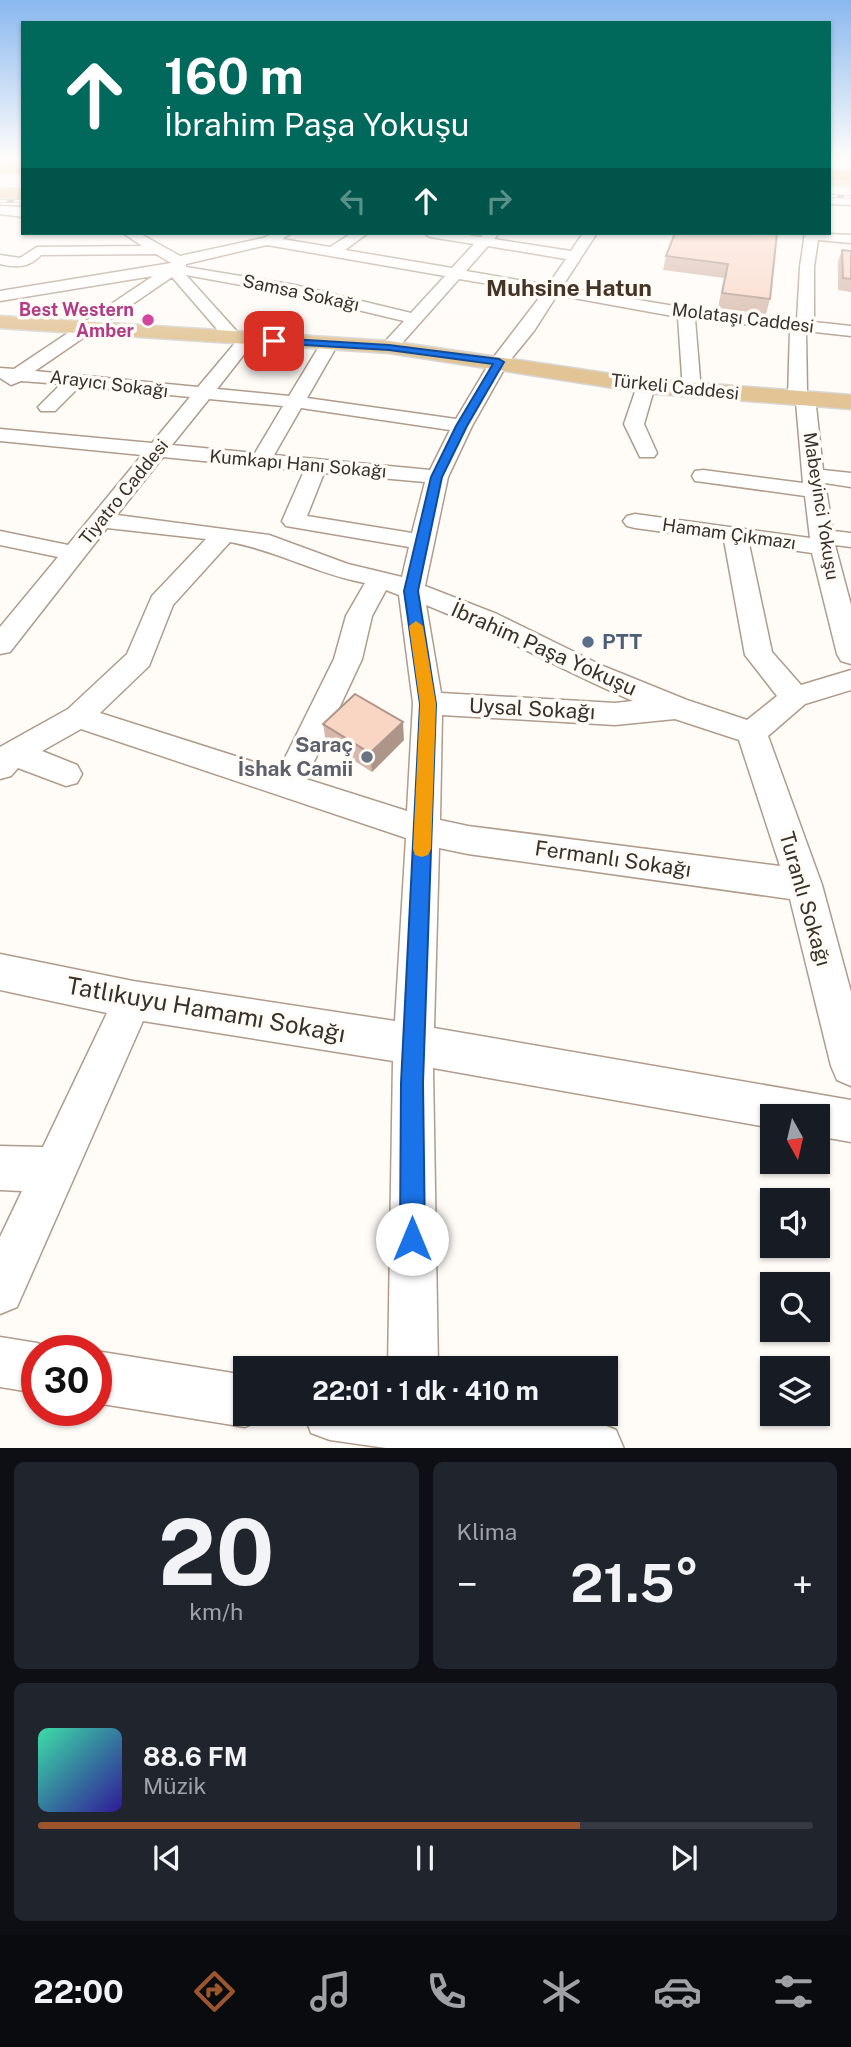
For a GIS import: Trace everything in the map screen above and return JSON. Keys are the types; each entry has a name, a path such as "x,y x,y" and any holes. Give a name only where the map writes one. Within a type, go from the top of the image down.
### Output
{"main road":[{"name":"Türkeli Caddesi","path":"0,322 389,347 646,386 851,402"}],"street":[{"path":"1,269 28,261 37,251 39,235"},
{"path":"133,235 156,250 178,270 240,338"},
{"path":"0,296 109,277 178,270 281,235"},
{"path":"320,255 357,235"},
{"path":"413,1356 413,1044 428,704 411,591 436,477 499,362 528,327 589,235"},
{"name":"Mabeyinci Yokuşu","path":"812,235 802,325 802,397 823,545 851,654"},
{"path":"820,235 851,239"},
{"path":"394,264 423,239 488,237 575,256"},
{"path":"389,347 488,237"},
{"name":"Molataşı Caddesi","path":"267,241 320,255 394,264 686,313 851,331"},
{"path":"37,251 156,250"},
{"path":"0,387 9,374 178,270"},
{"name":"Samsa Sokağı","path":"178,270 298,285 413,318"},
{"path":"686,313 692,391"},
{"name":"Tiyatro Caddesi","path":"0,645 159,451 240,338"},
{"path":"261,460 329,344"},
{"name":"Arayıcı Sokağı","path":"9,374 199,395 296,402 462,426"},
{"path":"48,407 76,380"},
{"path":"646,386 635,424 647,453"},
{"name":"Kumkapı Hanı Sokağı","path":"0,435 436,477"},
{"path":"316,467 294,521 421,542"},
{"path":"703,476 814,483 851,480"},
{"name":"İbrahim Paşa Yokuşu","path":"100,520 224,534 269,542 343,571 380,578 488,620 593,673 677,708 752,733"},
{"name":"Hamam Çıkmazı","path":"635,521 823,545 851,540"},
{"path":"7,760 78,717 139,659 161,601 224,534"},
{"path":"735,535 759,655 795,697"},
{"path":"0,538 73,553"},
{"path":"286,787 348,659 359,616 380,578"},
{"path":"752,733 795,697 851,680"},
{"name":"Uysal Sokağı","path":"428,704 615,714 677,708"},
{"name":"Fermanlı Sokağı","path":"78,717 423,830 468,840 804,886"},
{"name":"Turanlı Sokağı","path":"752,733 804,886 851,1066"},
{"path":"7,760 66,774"},
{"name":"Tatlıkuyu Hamamı Sokağı","path":"0,972 133,1000 413,1044 851,1121"},
{"path":"0,1290 133,1000"},
{"path":"0,1168 54,1169"},
{"path":"0,1362 21,1365"},
{"path":"112,1380 233,1399"},
{"path":"392,1426 597,1448"}],"building":[{"path":"674,235 777,235 770,299 722,293 728,264 666,256"},
{"path":"842,250 851,251 851,279 843,278"},
{"path":"355,694 403,722 370,753 323,724"}],"slow traffic":[{"path":"416,626 428,704 422,849"}],"place":[{"name":"Best Western Amber","path":"148,320"},
{"name":"PTT","path":"588,642"},
{"name":"Saraç İshak Camii","path":"367,757"}],"district":[{"name":"Muhsine Hatun","path":"569,288"}],"route":[{"path":"274,341 389,347 499,362 436,477 411,591 428,704 412,1083 412,1239"}]}
